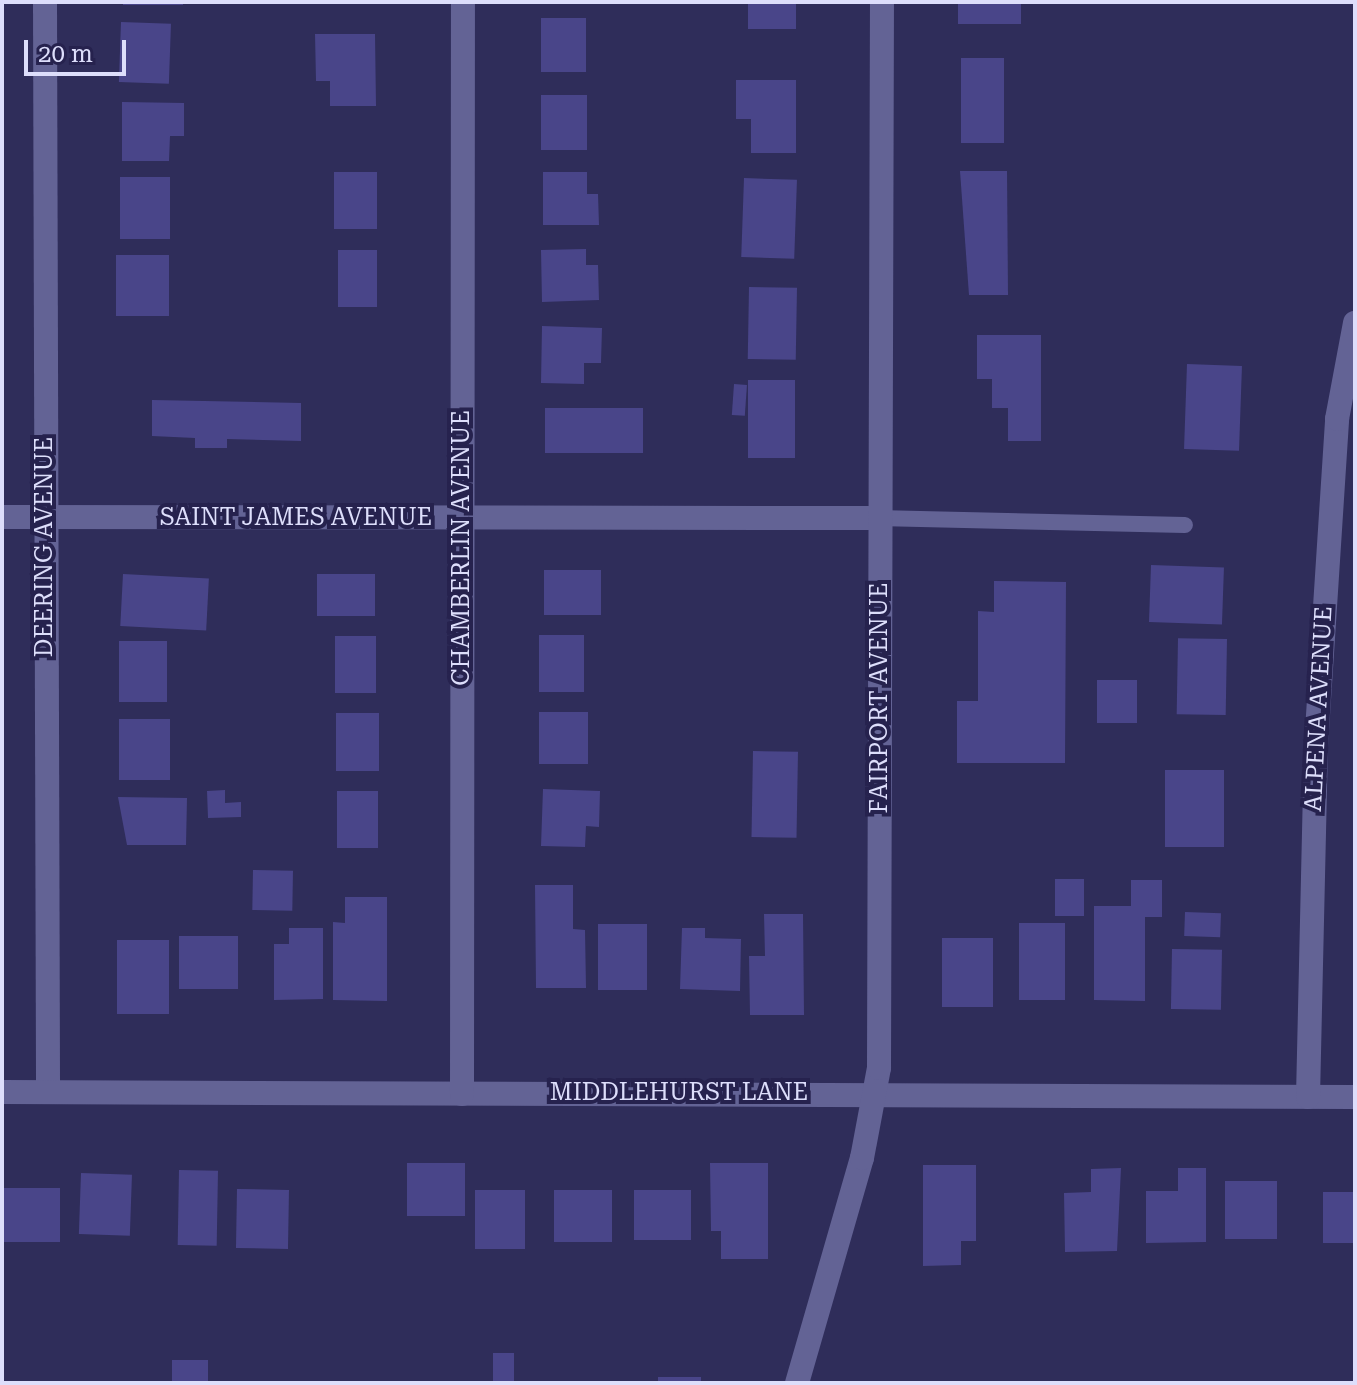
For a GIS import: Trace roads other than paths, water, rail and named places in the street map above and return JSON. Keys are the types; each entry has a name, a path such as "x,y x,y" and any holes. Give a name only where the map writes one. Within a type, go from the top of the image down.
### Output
{"street":[{"name":"DEERING AVENUE","path":"45,2 48,1092"},
{"name":"CHAMBERLIN AVENUE","path":"462,1094 463,2"},
{"name":"FAIRPORT AVENUE","path":"797,1383 874,1094 882,2"},
{"name":"ALPENA AVENUE","path":"1308,1097 1305,1026 1355,323"},
{"name":"SAINT JAMES AVENUE","path":"2,517 877,518"},
{"name":"MIDDLEHURST LANE","path":"2,1092 1355,1097"}],"lane":[{"path":"877,518 1185,525"}]}
